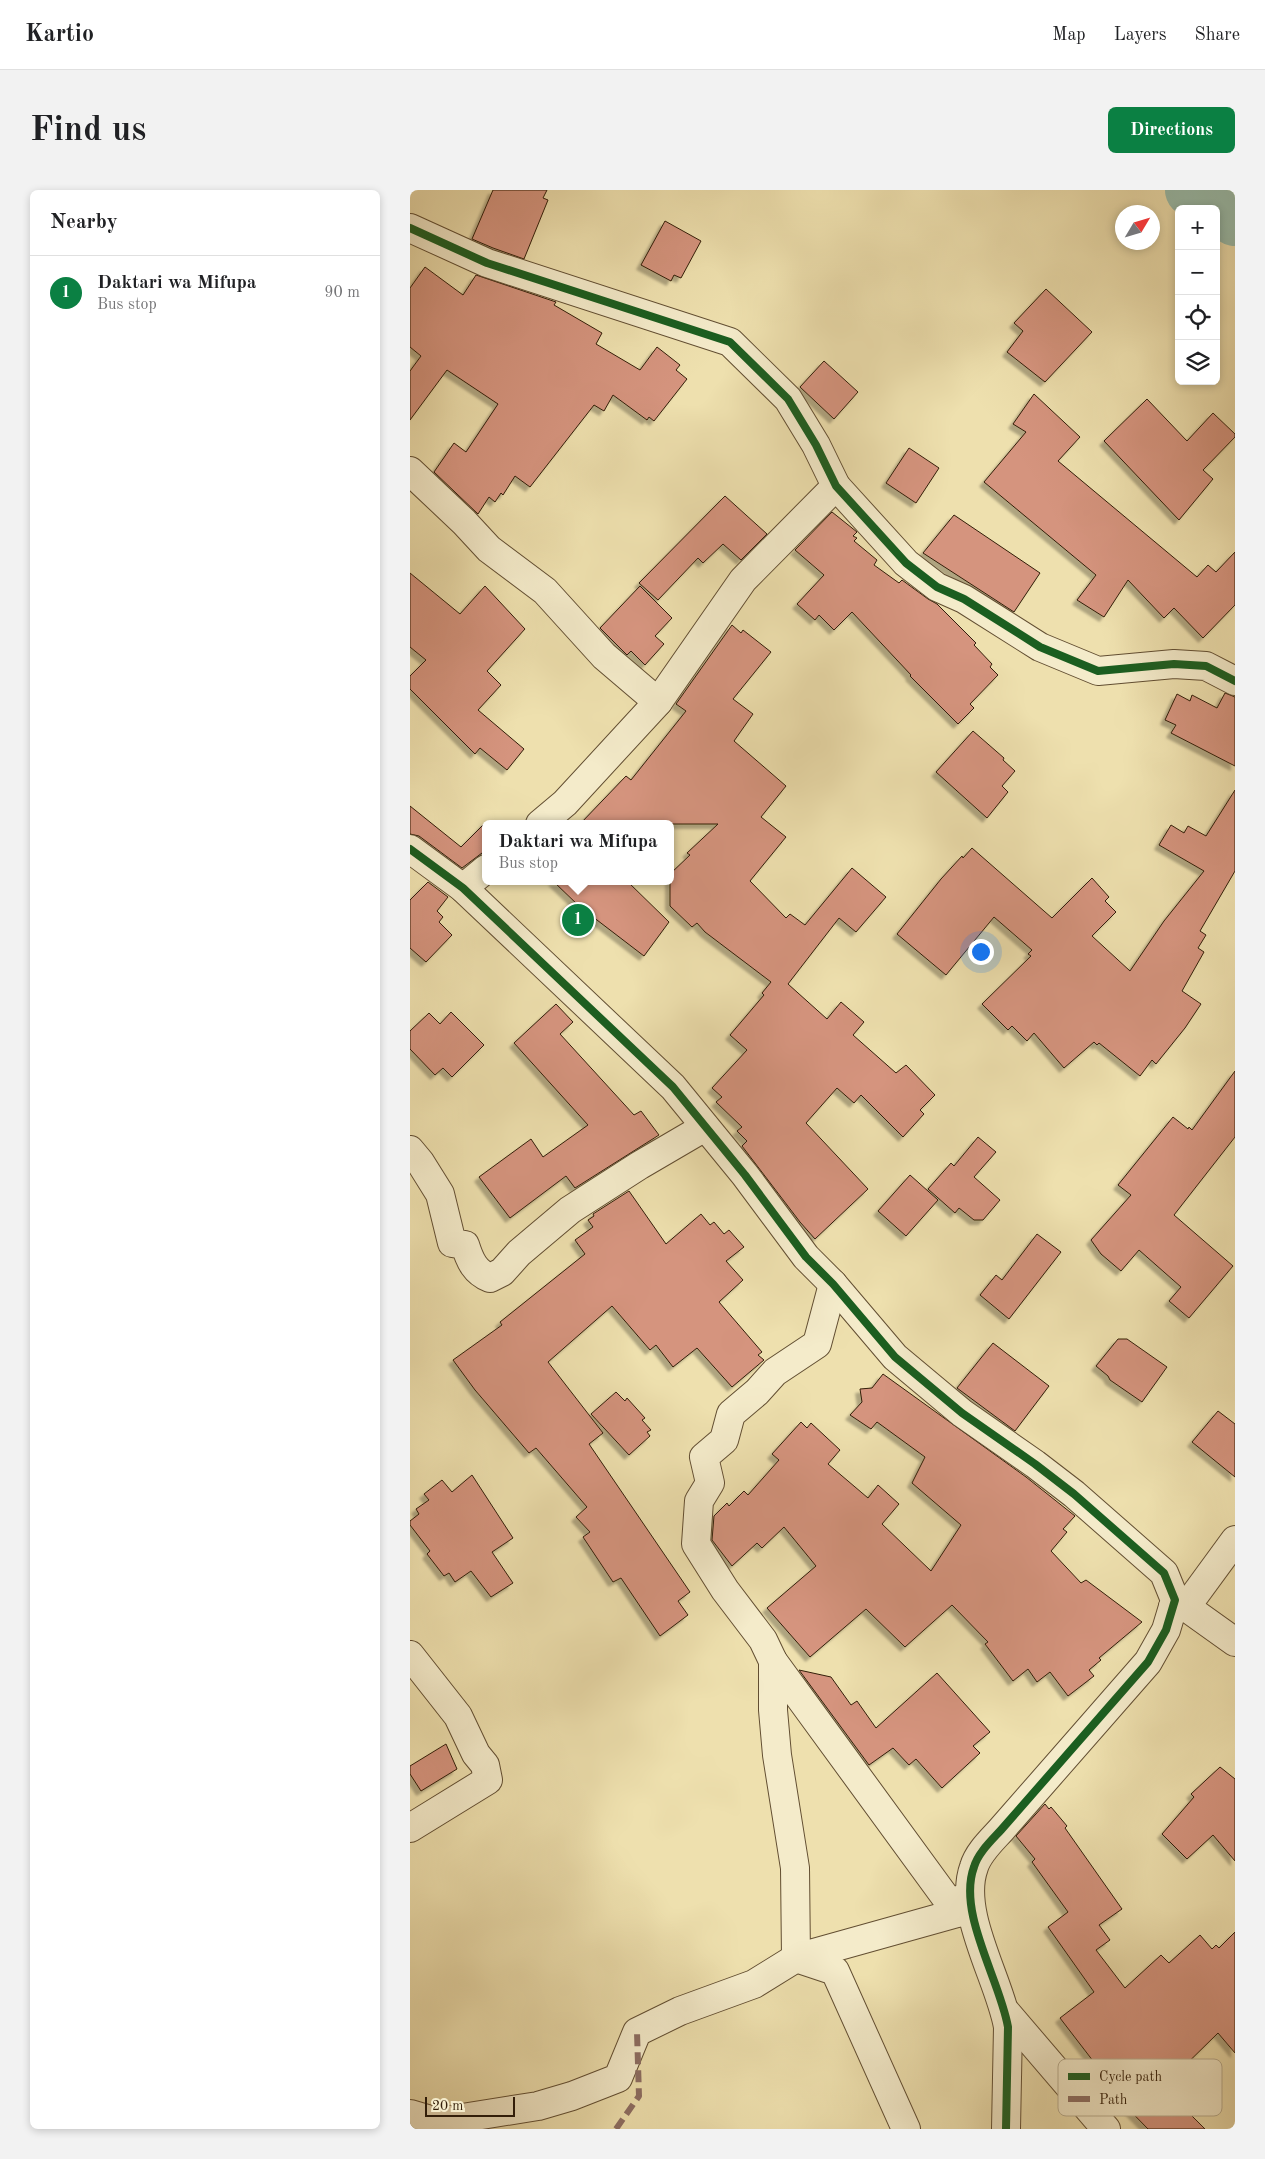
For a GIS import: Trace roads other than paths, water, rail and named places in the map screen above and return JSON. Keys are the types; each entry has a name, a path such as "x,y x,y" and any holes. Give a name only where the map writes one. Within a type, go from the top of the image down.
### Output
{"street":[{"path":"410,228 487,263 730,342 788,399 816,445 836,486 906,563 937,587 964,600 1040,648 1098,670 1174,664 1206,666 1235,681"},
{"path":"410,470 489,549 545,591 604,656 658,702"},
{"path":"545,820 566,803 658,702 742,580 836,486"},
{"path":"410,849 463,888 673,1087 745,1175 806,1257 833,1284 895,1357 962,1413 1036,1464 1074,1494 1164,1573 1180,1607 1235,1642"},
{"path":"463,888 482,873"},
{"path":"410,1150 420,1162 440,1194 452,1243 465,1246 470,1261 481,1275 490,1278 502,1272 519,1253 570,1210 640,1165 705,1127"},
{"path":"833,1284 818,1344 775,1372 757,1392 731,1414 724,1440 704,1457 710,1483 699,1501 696,1544 725,1590 763,1640 773,1661 957,1912"},
{"path":"957,1912 980,1854 1143,1668 1180,1607 1235,1540"},
{"path":"410,1655 458,1716 476,1754 485,1764 488,1780 410,1828"},
{"path":"773,1661 773,1710 777,1755 795,1868 796,1958"},
{"path":"974,1867 970,1882 971,1905 979,1937 1005,2011 1009,2046 1006,2129"},
{"path":"410,2114 443,2126 538,2106 572,2096 618,2078 637,2032 680,2011 754,1984 796,1958 957,1912"},
{"path":"796,1958 836,1971 906,2129"},
{"path":"1005,2011 1058,2073"},
{"path":"1095,2116 1106,2129"}],"waterway":[{"path":"1192,190 1235,219"}],"place":[{"name":"Daktari wa Mifupa","path":"578,920"}]}
